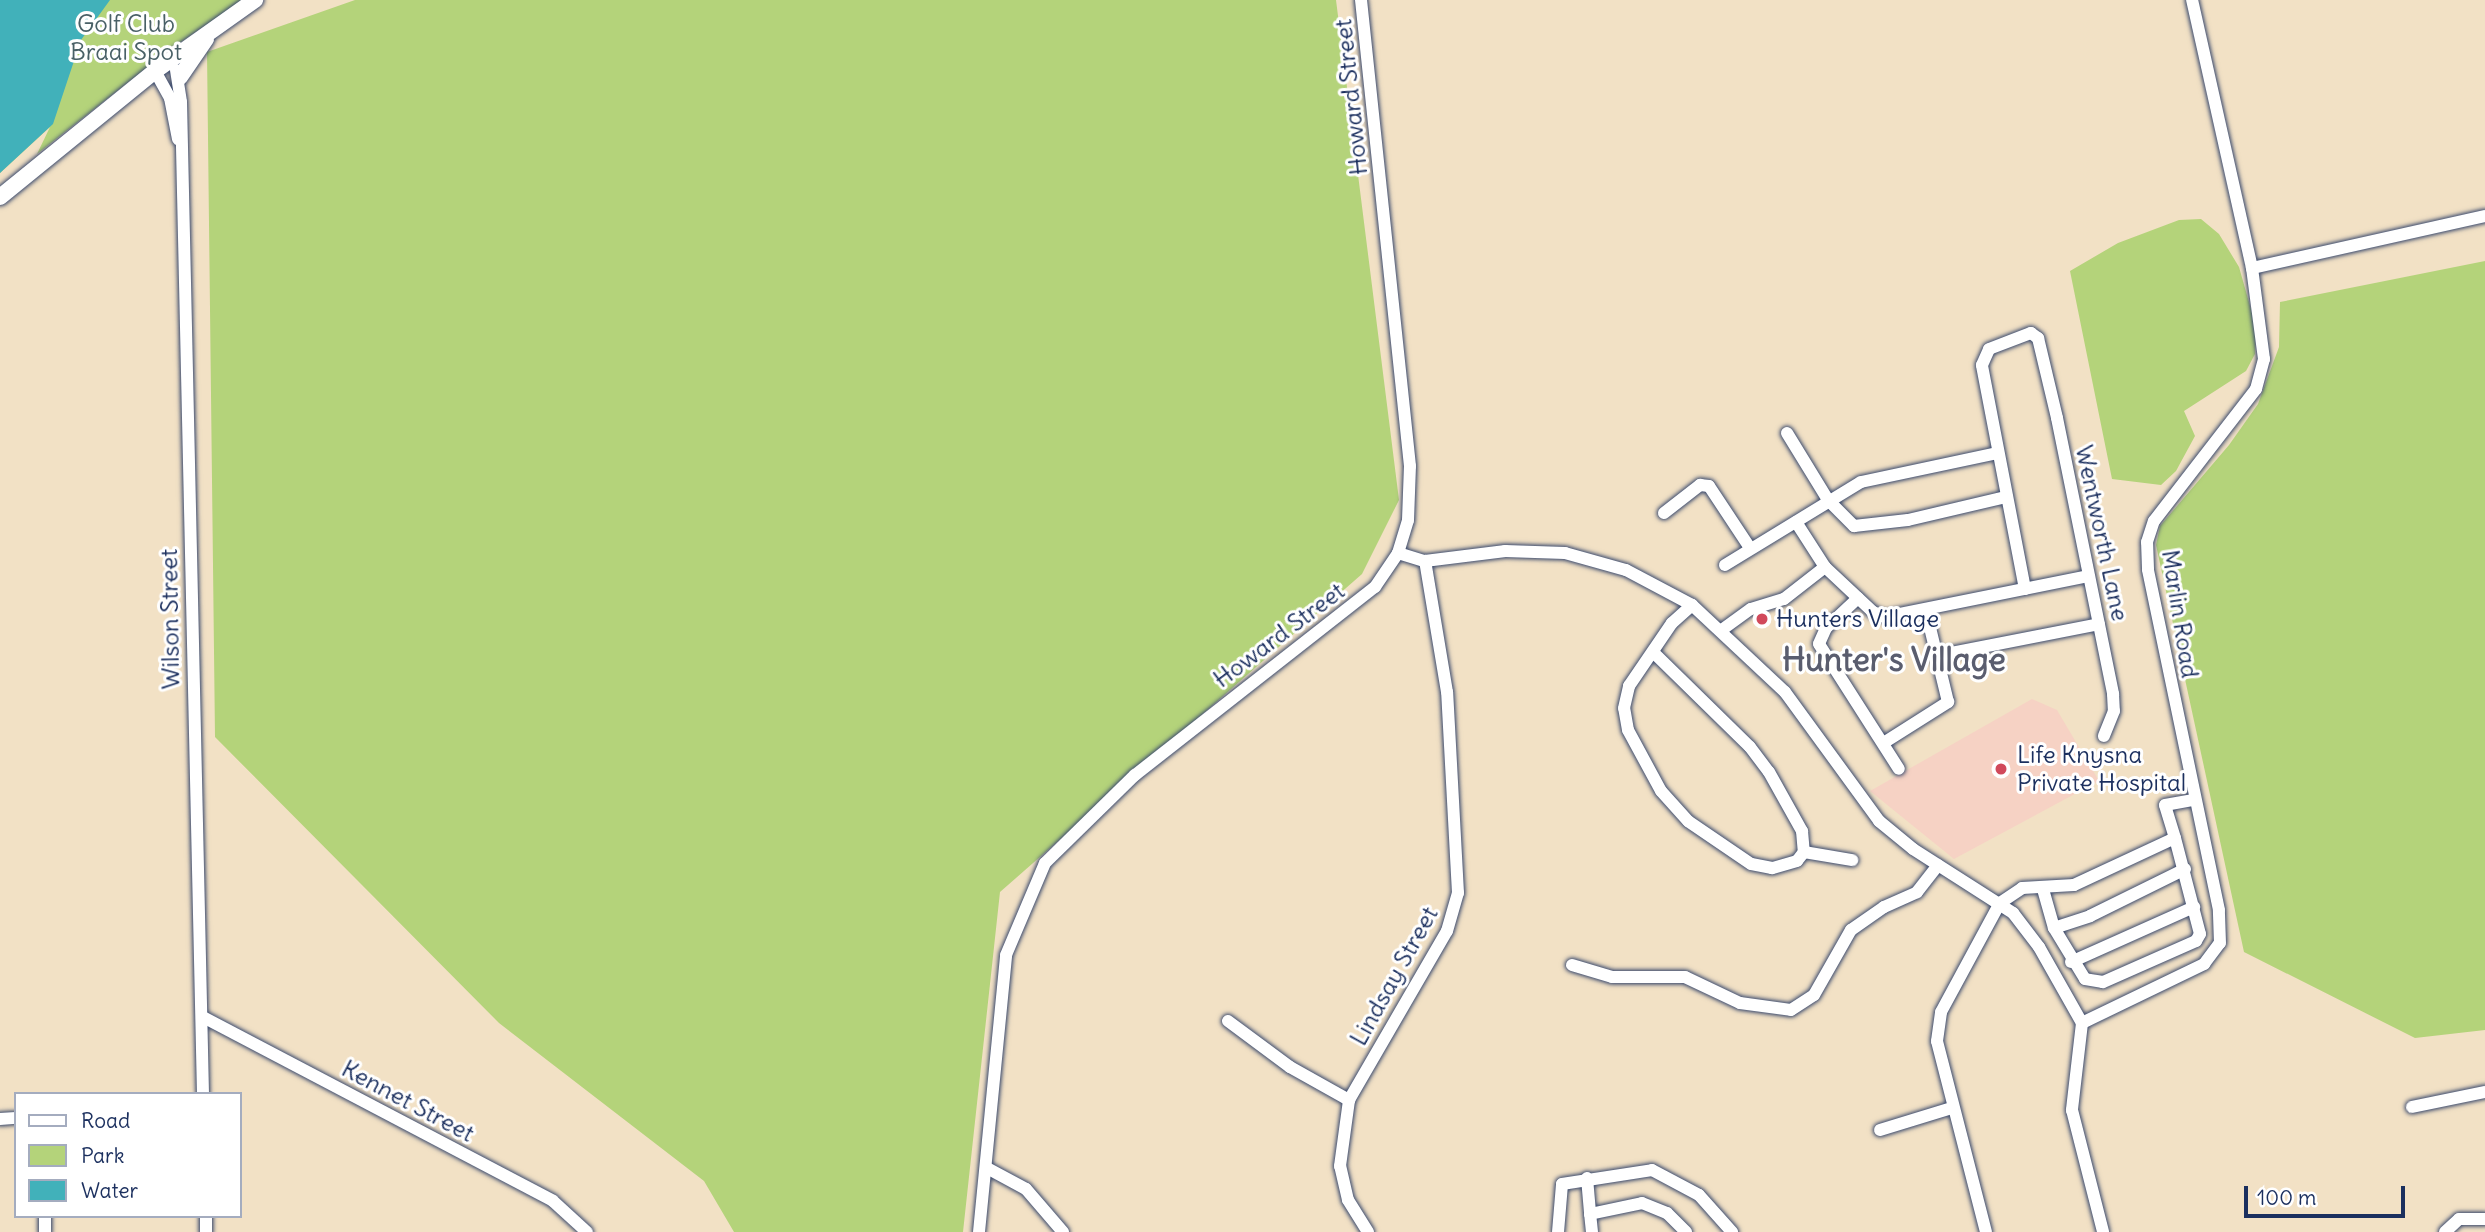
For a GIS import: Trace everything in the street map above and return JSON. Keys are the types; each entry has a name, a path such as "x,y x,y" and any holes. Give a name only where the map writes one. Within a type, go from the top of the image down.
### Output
{"street":[{"path":"0,197 155,71 255,0"},
{"name":"Howard Street","path":"979,1232 1006,955 1045,863 1082,822 1176,740 1363,598 1398,553 1410,506 1410,466 1361,0"},
{"name":"Marlin Road","path":"2082,1023 2194,970 2216,952 2220,920 2148,569 2147,542 2165,503 2245,404 2261,377 2263,334 2252,268 2192,0"},
{"path":"180,78 213,28"},
{"name":"Wilson Street","path":"170,60 180,78 179,142 203,1092"},
{"name":"Wilson Street","path":"155,71 167,89 179,142"},
{"path":"2252,268 2485,216"},
{"name":"Wentworth Lane","path":"1997,453 1982,368 1989,349 2027,334 2038,338 2115,705 2104,736"},
{"path":"1787,433 1828,500 1849,524 1866,527 2007,497"},
{"path":"1725,565 1828,500 1868,479 1997,453 2025,589"},
{"path":"1664,513 1700,485 1709,486 1750,548"},
{"path":"1796,522 1825,567 1858,598 1885,617 1926,611 2088,576"},
{"path":"1398,553 1425,561 1505,551 1565,552 1626,570 1692,605 1723,629 1794,703 1864,807 1895,836 2000,903 2039,947 2082,1023 2072,1110 2103,1232"},
{"name":"Lindsay Street","path":"1368,1232 1342,1181 1349,1100 1447,931 1458,893 1447,692 1425,561"},
{"path":"1723,629 1751,609 1784,599 1825,567"},
{"path":"1858,598 1826,628 1819,644 1885,742 1899,769"},
{"path":"1692,605 1672,623 1629,686 1624,708 1628,730 1661,791 1688,821 1751,864 1781,868 1804,852 1852,860"},
{"path":"1885,742 1946,706 1926,611"},
{"path":"1936,656 2099,624"},
{"path":"1654,653 1763,764 1802,831 1804,852"},
{"path":"2043,889 2054,928 2071,961 2085,979 2103,982 2199,939 2185,869 2165,805 2194,800"},
{"path":"1986,1232 1939,1056 1938,1027 2000,903 2022,888 2043,889 2074,885 2175,838"},
{"path":"1572,965 1612,977 1685,977 1740,1003 1791,1010 1814,995 1851,930 1884,907 1917,892 1938,865"},
{"path":"2054,928 2090,916 2185,869"},
{"path":"2071,961 2194,907"},
{"name":"Kennet Street","path":"203,1017 553,1201 587,1232"},
{"path":"1228,1021 1290,1067 1349,1100"},
{"path":"2412,1107 2485,1092"},
{"path":"1880,1130 1952,1108"},
{"path":"987,1168 1026,1189 1063,1232"},
{"path":"1558,1232 1559,1188 1587,1178 1659,1172 1699,1195 1732,1232"},
{"path":"1587,1178 1592,1232"},
{"path":"1591,1214 1650,1204 1686,1232"},
{"path":"2445,1232 2459,1219 2485,1219"}],"shaded area":[{"name":"Life Knysna Private Hospital","path":"2032,699 2057,710 2099,781 1954,859 1870,791"}],"green space":[{"name":"Golf Club Braai Spot","path":"0,0 243,0 169,50 37,154 50,127 0,173"},
{"path":"355,0 1336,0 1399,500 1362,574 1000,892 963,1232 734,1232 704,1181 499,1023 215,737 207,52"},
{"path":"2201,219 2219,234 2239,267 2256,327 2255,354 2246,371 2184,411 2195,436 2176,471 2161,485 2112,479 2070,271 2118,243 2179,220"},
{"path":"2485,261 2485,1030 2415,1038 2244,952 2156,545 2160,526 2229,445 2258,404 2279,347 2280,302"}],"water":[{"path":"0,0 110,0 81,40 53,124 0,173"}],"place":[{"name":"Hunters Village","path":"1762,619"},
{"name":"Life Knysna Private Hospital","path":"2001,769"}],"district":[{"name":"Hunter's Village","path":"1894,660"}]}
